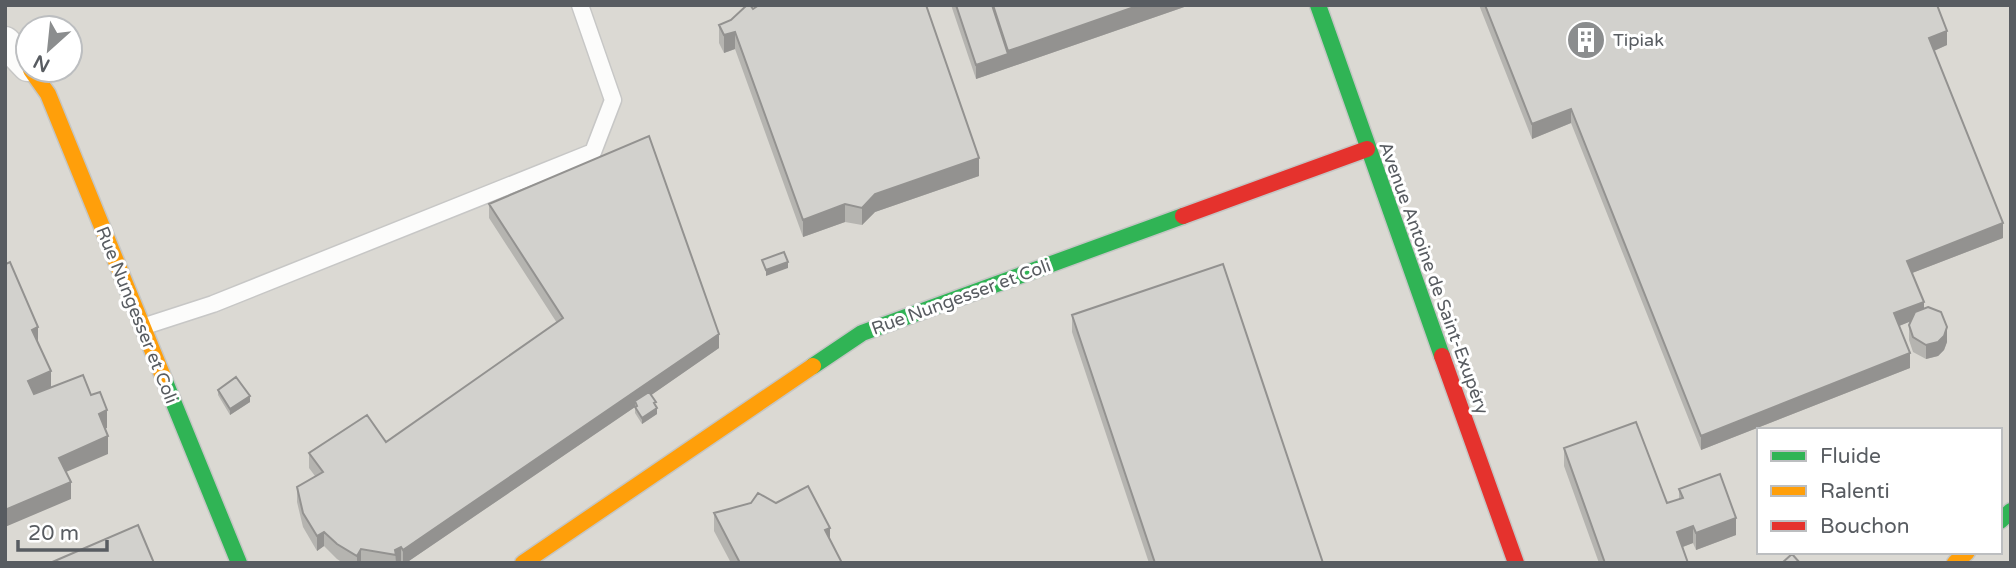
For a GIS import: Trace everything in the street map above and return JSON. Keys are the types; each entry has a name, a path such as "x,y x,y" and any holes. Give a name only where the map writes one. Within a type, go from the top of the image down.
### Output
{"street":[{"name":"Avenue Antoine de Saint-Exupéry","path":"1318,5 1516,563"},
{"name":"Rue Nungesser et Coli","path":"41,84 48,94 239,563"},
{"name":"Rue Nungesser et Coli","path":"523,563 862,333 1367,149"}],"lane":[{"path":"142,327 213,304 593,152 613,100 580,5"}],"shaded area":[{"path":"5,5 2011,5 2011,563 5,563"}],"building":[{"path":"747,5 753,9 759,5 926,5 979,158 875,194 862,208 845,204 803,220 735,32 724,35 719,25 731,20"},
{"path":"956,5 992,5 1008,54 976,65"},
{"path":"993,5 1140,5 1008,51"},
{"path":"1485,5 1937,5 1947,31 1929,38 2003,223 1907,261 1924,302 1894,313 1910,353 1701,436 1571,109 1532,124"},
{"path":"649,136 719,334 403,550 401,547 395,550 396,555 361,549 357,556 324,532 317,536 303,513 297,487 323,472 309,453 367,415 386,442 563,318 489,204"},
{"path":"784,252 788,262 766,270 762,260"},
{"path":"5,262 10,262 38,327 32,330 51,371 28,381 34,394 83,375 91,395 100,392 107,410 99,414 108,436 59,458 71,482 5,510"},
{"path":"1223,264 1323,563 1155,563 1072,315"},
{"path":"1928,307 1941,312 1947,327 1938,342 1926,345 1913,337 1909,325 1915,312"},
{"path":"236,377 250,396 230,409 218,390"},
{"path":"649,392 657,408 642,418 635,407 635,401"},
{"path":"1636,422 1667,503 1683,498 1679,489 1720,474 1736,518 1696,533 1693,526 1677,532 1688,563 1605,563 1564,448"},
{"path":"808,486 830,528 825,530 842,563 740,563 714,513 751,503 758,493 776,503"},
{"path":"138,525 154,563 50,563"},
{"path":"1792,554 1800,563 1782,563"}],"traffic: fast":[{"path":"1318,5 1442,356"},
{"path":"813,366 862,333 1183,216"},
{"path":"164,379 239,563"},
{"path":"2002,519 2011,511"}],"traffic: slow":[{"path":"41,84 48,94 164,379"},
{"path":"523,563 813,366"},
{"path":"1955,563 1965,554"}],"traffic: jam":[{"path":"1183,216 1367,149"},
{"path":"1442,356 1516,563"}],"place":[{"name":"Tipiak","path":"1586,40"}]}
